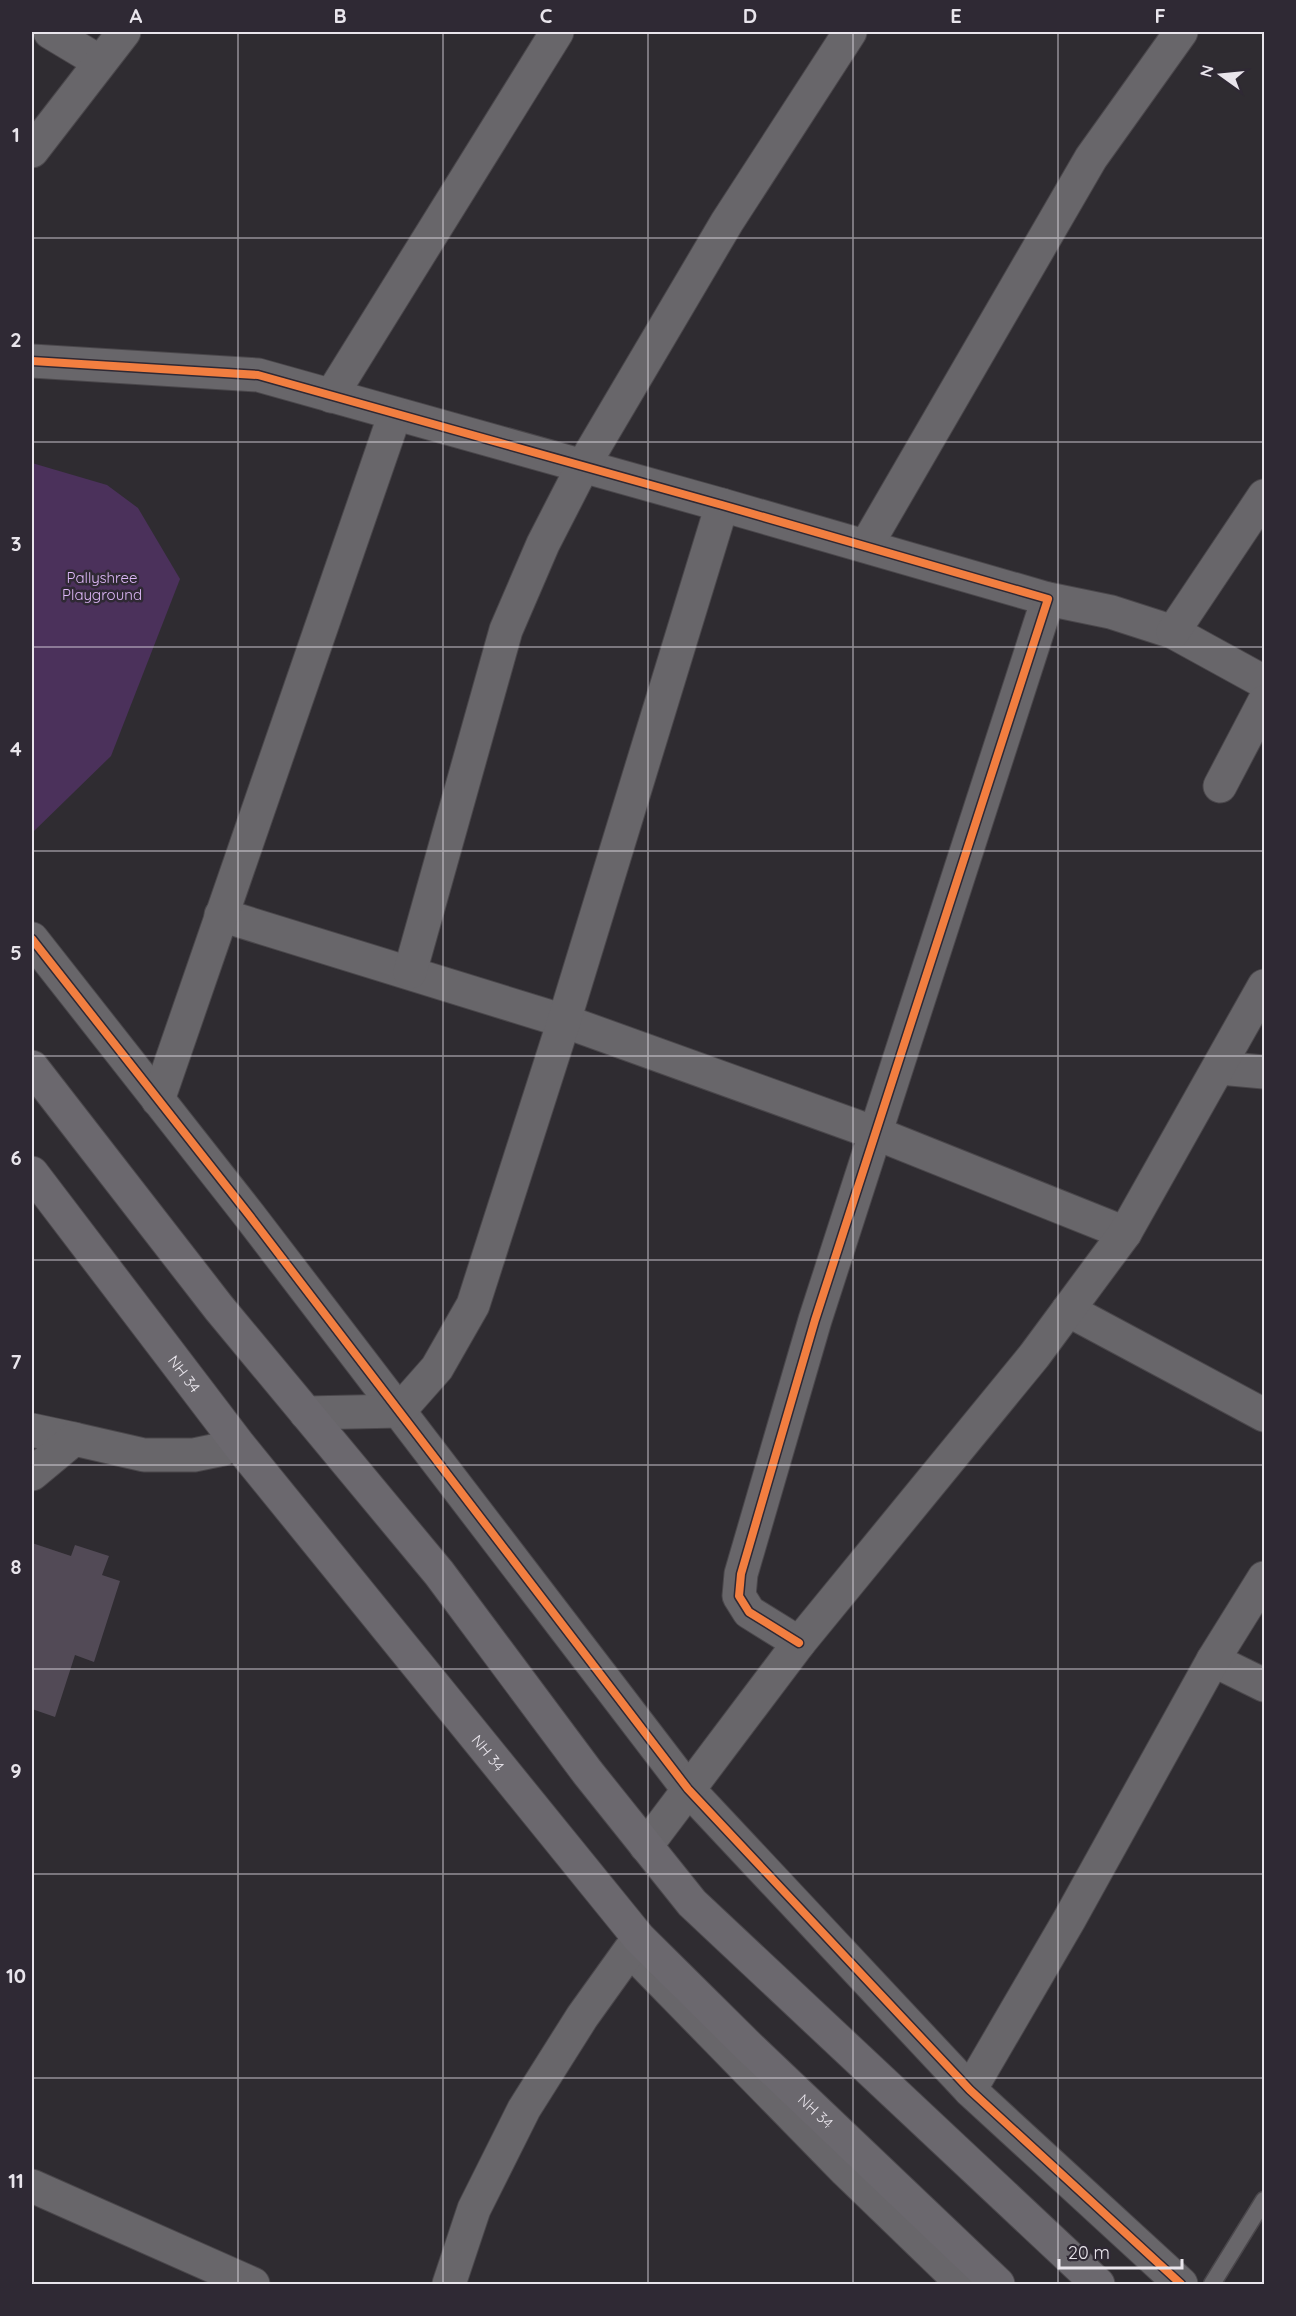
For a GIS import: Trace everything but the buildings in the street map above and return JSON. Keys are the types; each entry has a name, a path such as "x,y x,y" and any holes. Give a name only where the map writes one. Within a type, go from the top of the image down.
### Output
{"main road":[{"path":"32,1067 219,1308 439,1574 588,1773 692,1903 1098,2284"},
{"name":"NH 34","path":"32,1173 238,1445 639,1938 747,2045 998,2284"}],"street":[{"path":"50,32 100,62"},
{"path":"32,151 124,32"},
{"path":"331,396 557,32"},
{"path":"410,972 506,630 543,544 583,466 727,222 849,32"},
{"path":"866,546 1091,158 1181,32"},
{"path":"32,361 258,375 866,546 1048,600 1111,612 1173,632 1264,682"},
{"path":"158,1100 395,414"},
{"path":"1173,632 1264,496"},
{"path":"306,1413 399,1411 437,1368 474,1305 564,1021 722,505"},
{"path":"799,1643 749,1612 739,1596 741,1574 815,1320 1048,600"},
{"path":"1220,786 1264,702"},
{"path":"221,915 564,1021 875,1133 1125,1233"},
{"path":"32,939 399,1411 688,1789 970,2090 1181,2284"},
{"path":"646,1846 799,1643 1034,1356 1125,1233 1220,1068 1264,986"},
{"path":"1220,1068 1264,1072"},
{"path":"32,1195 223,1449 283,1517 402,1663 515,1811 630,1950 838,2162 963,2284"},
{"path":"1068,1310 1264,1415"},
{"path":"32,1430 144,1455 194,1455 223,1449"},
{"path":"32,1474 74,1439"},
{"path":"970,2090 1069,1920 1213,1660 1264,1578"},
{"path":"1213,1660 1264,1685"},
{"path":"449,2284 474,2209 524,2109 582,2017 630,1950"},
{"path":"32,2186 253,2284"}],"lane":[{"path":"1212,2284 1264,2200"}],"green space":[{"name":"Pallyshree Playground","path":"32,463 107,485 138,508 180,579 111,756 32,833"}],"cycle path":[{"path":"32,361 258,375 1048,599 815,1320 741,1574 739,1596 749,1612 799,1643"},
{"path":"32,939 249,1215 688,1789 970,2090 1181,2284"}]}
